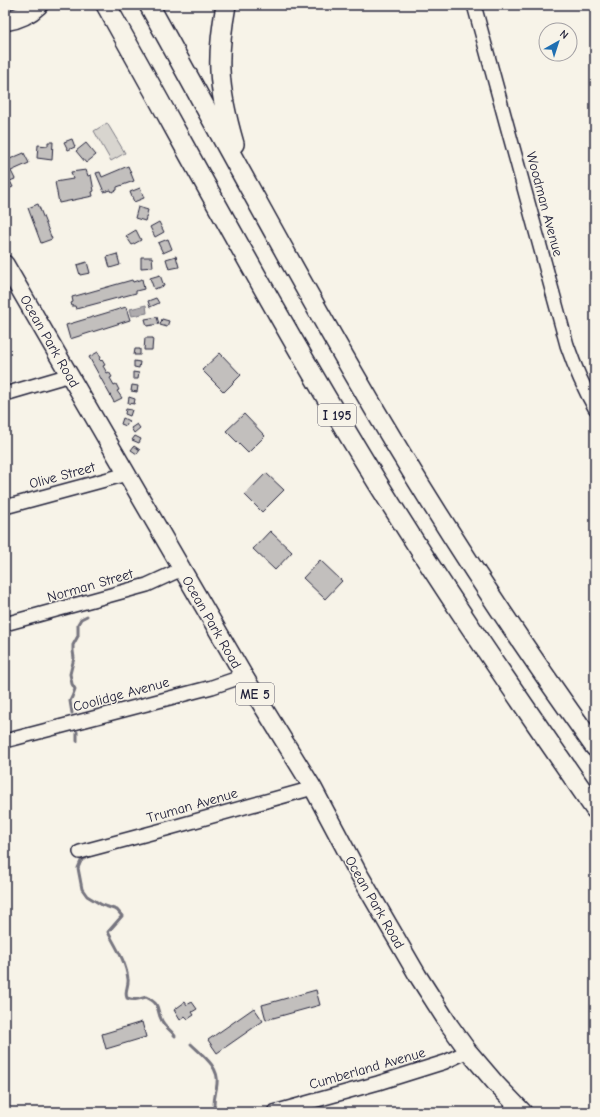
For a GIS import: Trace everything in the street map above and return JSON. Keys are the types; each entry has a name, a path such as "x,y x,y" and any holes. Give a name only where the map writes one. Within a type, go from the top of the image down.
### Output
{"highway":[{"path":"5,21 19,18 38,5"},
{"name":"I 195","path":"106,5 267,294 361,456 434,572 504,677 595,808"},
{"name":"I 195","path":"150,5 354,375 432,505 476,574 557,694 595,747"},
{"path":"226,5 222,27 220,70 223,100 243,176"}],"main road":[{"name":"Ocean Park Road","path":"7,270 70,375 244,676 313,788 356,869 418,976 468,1051 497,1085 523,1112"}],"street":[{"name":"Woodman Avenue","path":"474,5 568,345 581,383 595,408"},
{"path":"5,394 70,375"},
{"name":"Olive Street","path":"5,507 127,474"},
{"name":"Norman Street","path":"5,624 143,587 182,569"},
{"name":"Coolidge Avenue","path":"5,741 212,687 244,676"},
{"name":"Truman Avenue","path":"80,852 313,788"},
{"name":"Cumberland Avenue","path":"274,1112 385,1081 445,1062 468,1051"}],"shaded area":[{"path":"107,123 125,153 111,161 94,131"},
{"path":"146,305 147,313 132,316 130,309"}],"building":[{"path":"72,139 75,147 68,150 64,142"},
{"path":"48,142 53,142 52,160 37,158 38,145 48,146"},
{"path":"86,143 96,155 86,163 76,151"},
{"path":"24,153 29,163 11,171 15,179 10,181 13,187 6,190 5,161"},
{"path":"128,166 134,181 117,187 117,190 112,192 111,190 104,192 96,173 100,172 102,177"},
{"path":"86,170 88,176 91,175 94,191 92,192 93,196 59,203 55,182 73,179 71,172"},
{"path":"140,188 144,198 134,202 130,192"},
{"path":"38,204 52,239 41,243 28,208"},
{"path":"138,207 148,210 145,221 135,218"},
{"path":"159,222 164,232 155,237 150,227"},
{"path":"136,230 141,240 132,245 126,236"},
{"path":"168,239 172,249 163,253 158,243"},
{"path":"117,254 120,265 110,268 107,257"},
{"path":"176,256 179,267 169,269 166,259"},
{"path":"141,257 152,257 153,267 141,268"},
{"path":"87,262 90,273 80,275 77,265"},
{"path":"160,275 164,286 154,289 150,278"},
{"path":"142,279 144,289 136,291 136,293 76,309 75,306 72,306 72,297 132,280 133,282"},
{"path":"156,298 159,303 150,307 148,301"},
{"path":"126,307 130,320 70,339 66,325"},
{"path":"157,317 159,324 147,326 145,319"},
{"path":"162,319 169,321 167,327 160,325"},
{"path":"145,338 153,338 152,350 144,350"},
{"path":"135,349 140,349 140,355 134,355"},
{"path":"98,352 101,358 99,359 101,361 102,360 105,365 103,366 107,373 109,372 112,377 110,378 114,385 116,384 119,390 117,391 122,398 114,402 89,357"},
{"path":"220,353 241,375 224,392 202,370"},
{"path":"134,361 140,362 139,368 134,367"},
{"path":"133,372 139,373 138,379 133,379"},
{"path":"132,385 138,386 137,392 131,391"},
{"path":"129,397 135,399 134,404 128,403"},
{"path":"126,409 132,410 130,416 125,414"},
{"path":"244,414 265,436 248,453 226,431"},
{"path":"123,418 129,421 126,426 121,424"},
{"path":"137,424 140,428 134,433 131,428"},
{"path":"135,436 141,439 139,443 132,440"},
{"path":"134,446 140,450 137,454 131,450"},
{"path":"266,473 284,490 262,512 245,495"},
{"path":"270,531 292,552 275,570 253,549"},
{"path":"320,560 342,581 325,599 303,578"},
{"path":"316,990 320,1005 266,1020 262,1005"},
{"path":"185,1002 187,1005 192,1002 197,1009 192,1012 194,1015 188,1019 185,1016 180,1020 174,1010"},
{"path":"254,1008 263,1021 217,1053 208,1040"},
{"path":"142,1022 146,1037 106,1049 102,1034"}],"waterway":[{"path":"72,713 70,701 75,689 72,684 70,674 74,658 73,645 78,636 78,624 81,619 87,616"},
{"path":"77,732 77,741"},
{"path":"88,856 81,861 78,868 82,889 87,896 102,905 117,910 122,916 108,932 120,955 127,973 127,998 134,1000 146,997 154,1002 163,1023 175,1036"},
{"path":"191,1044 209,1061 216,1072 217,1084 214,1101 215,1112"}]}
